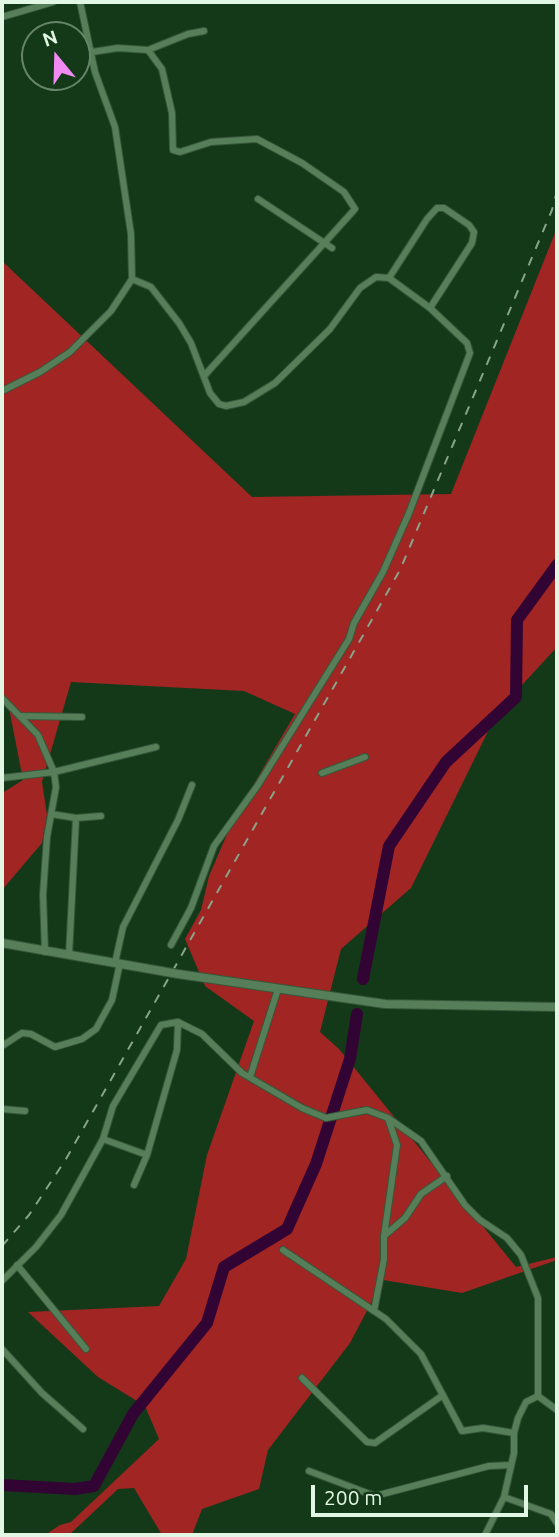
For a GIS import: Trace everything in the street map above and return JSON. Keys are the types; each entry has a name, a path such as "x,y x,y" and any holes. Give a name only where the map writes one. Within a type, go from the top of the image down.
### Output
{"street":[{"path":"2,17 53,2"},
{"path":"2,391 40,372 70,352 111,311 132,279 131,234 121,164 114,127 95,72 80,2"},
{"path":"92,52 118,48 148,50 188,34 204,31"},
{"path":"148,50 162,69 172,113 173,149 180,152 211,142 257,139 302,163 344,192 355,209 204,376"},
{"path":"258,199 332,248"},
{"path":"389,278 426,219 437,208 444,208 470,225 474,232 472,243 430,308"},
{"path":"132,279 151,288 178,323 210,393 219,404 226,406 244,402 282,376 330,329 369,280 389,278 430,308 467,343 470,353 409,513 343,651 313,701 291,729 258,785 214,846 191,908 171,945"},
{"path":"2,698 37,735 54,772 56,788 43,895 45,952"},
{"path":"21,716 82,717"},
{"path":"2,779 54,772 156,747"},
{"path":"322,773 365,757"},
{"path":"2,1046 22,1032 55,1047 82,1039 96,1029 112,1000 123,927 178,820 192,785"},
{"path":"51,814 76,818 101,817"},
{"path":"69,955 76,818"},
{"path":"2,943 178,974 385,1004 557,1007"},
{"path":"250,1077 278,989"},
{"path":"134,1185 147,1155 177,1050 178,1022"},
{"path":"2,1280 36,1247 61,1215 103,1139 113,1106 161,1025 178,1022 202,1034 223,1058 250,1077 303,1108 326,1118 367,1110 388,1118 421,1141 465,1205 480,1220 507,1238 521,1255 538,1298 538,1396"},
{"path":"2,1109 25,1111"},
{"path":"374,1311 384,1259 384,1236 397,1145 388,1118"},
{"path":"103,1139 147,1155"},
{"path":"384,1236 405,1218 421,1194 447,1176"},
{"path":"283,1250 374,1311 421,1354 462,1431 482,1428 514,1433"},
{"path":"18,1265 86,1349"},
{"path":"2,1349 42,1393 83,1429"},
{"path":"302,1378 367,1442 375,1443 443,1395"},
{"path":"538,1396 557,1410"},
{"path":"485,1535 504,1497 514,1433 526,1402 538,1396"},
{"path":"309,1471 376,1496 489,1466 511,1465"},
{"path":"504,1497 551,1514 557,1523"}],"shaded area":[{"path":"557,228 557,647 498,711 411,888 341,949 320,1032 339,1049 516,1267 557,1257 557,1260 462,1293 383,1280 350,1343 268,1450 259,1489 202,1509 192,1535 162,1535 134,1488 118,1489 69,1535 45,1535 60,1525 71,1522 159,1439 145,1406 98,1377 28,1312 159,1306 186,1259 207,1155 254,1021 205,986 185,939 201,910 209,876 234,818 295,714 244,691 71,682 42,782 47,815 42,843 2,890 2,793 23,780 9,708 2,697 2,261 252,497 451,494"}],"waterway":[{"path":"363,979 389,846 446,762 516,697 517,620 557,565"},
{"path":"2,1485 75,1489 94,1486 133,1414 207,1323 224,1267 287,1229 316,1164 350,1059 357,1014"}],"railway":[{"path":"2,1246 29,1215 66,1159 400,570 552,210 557,191"}]}
